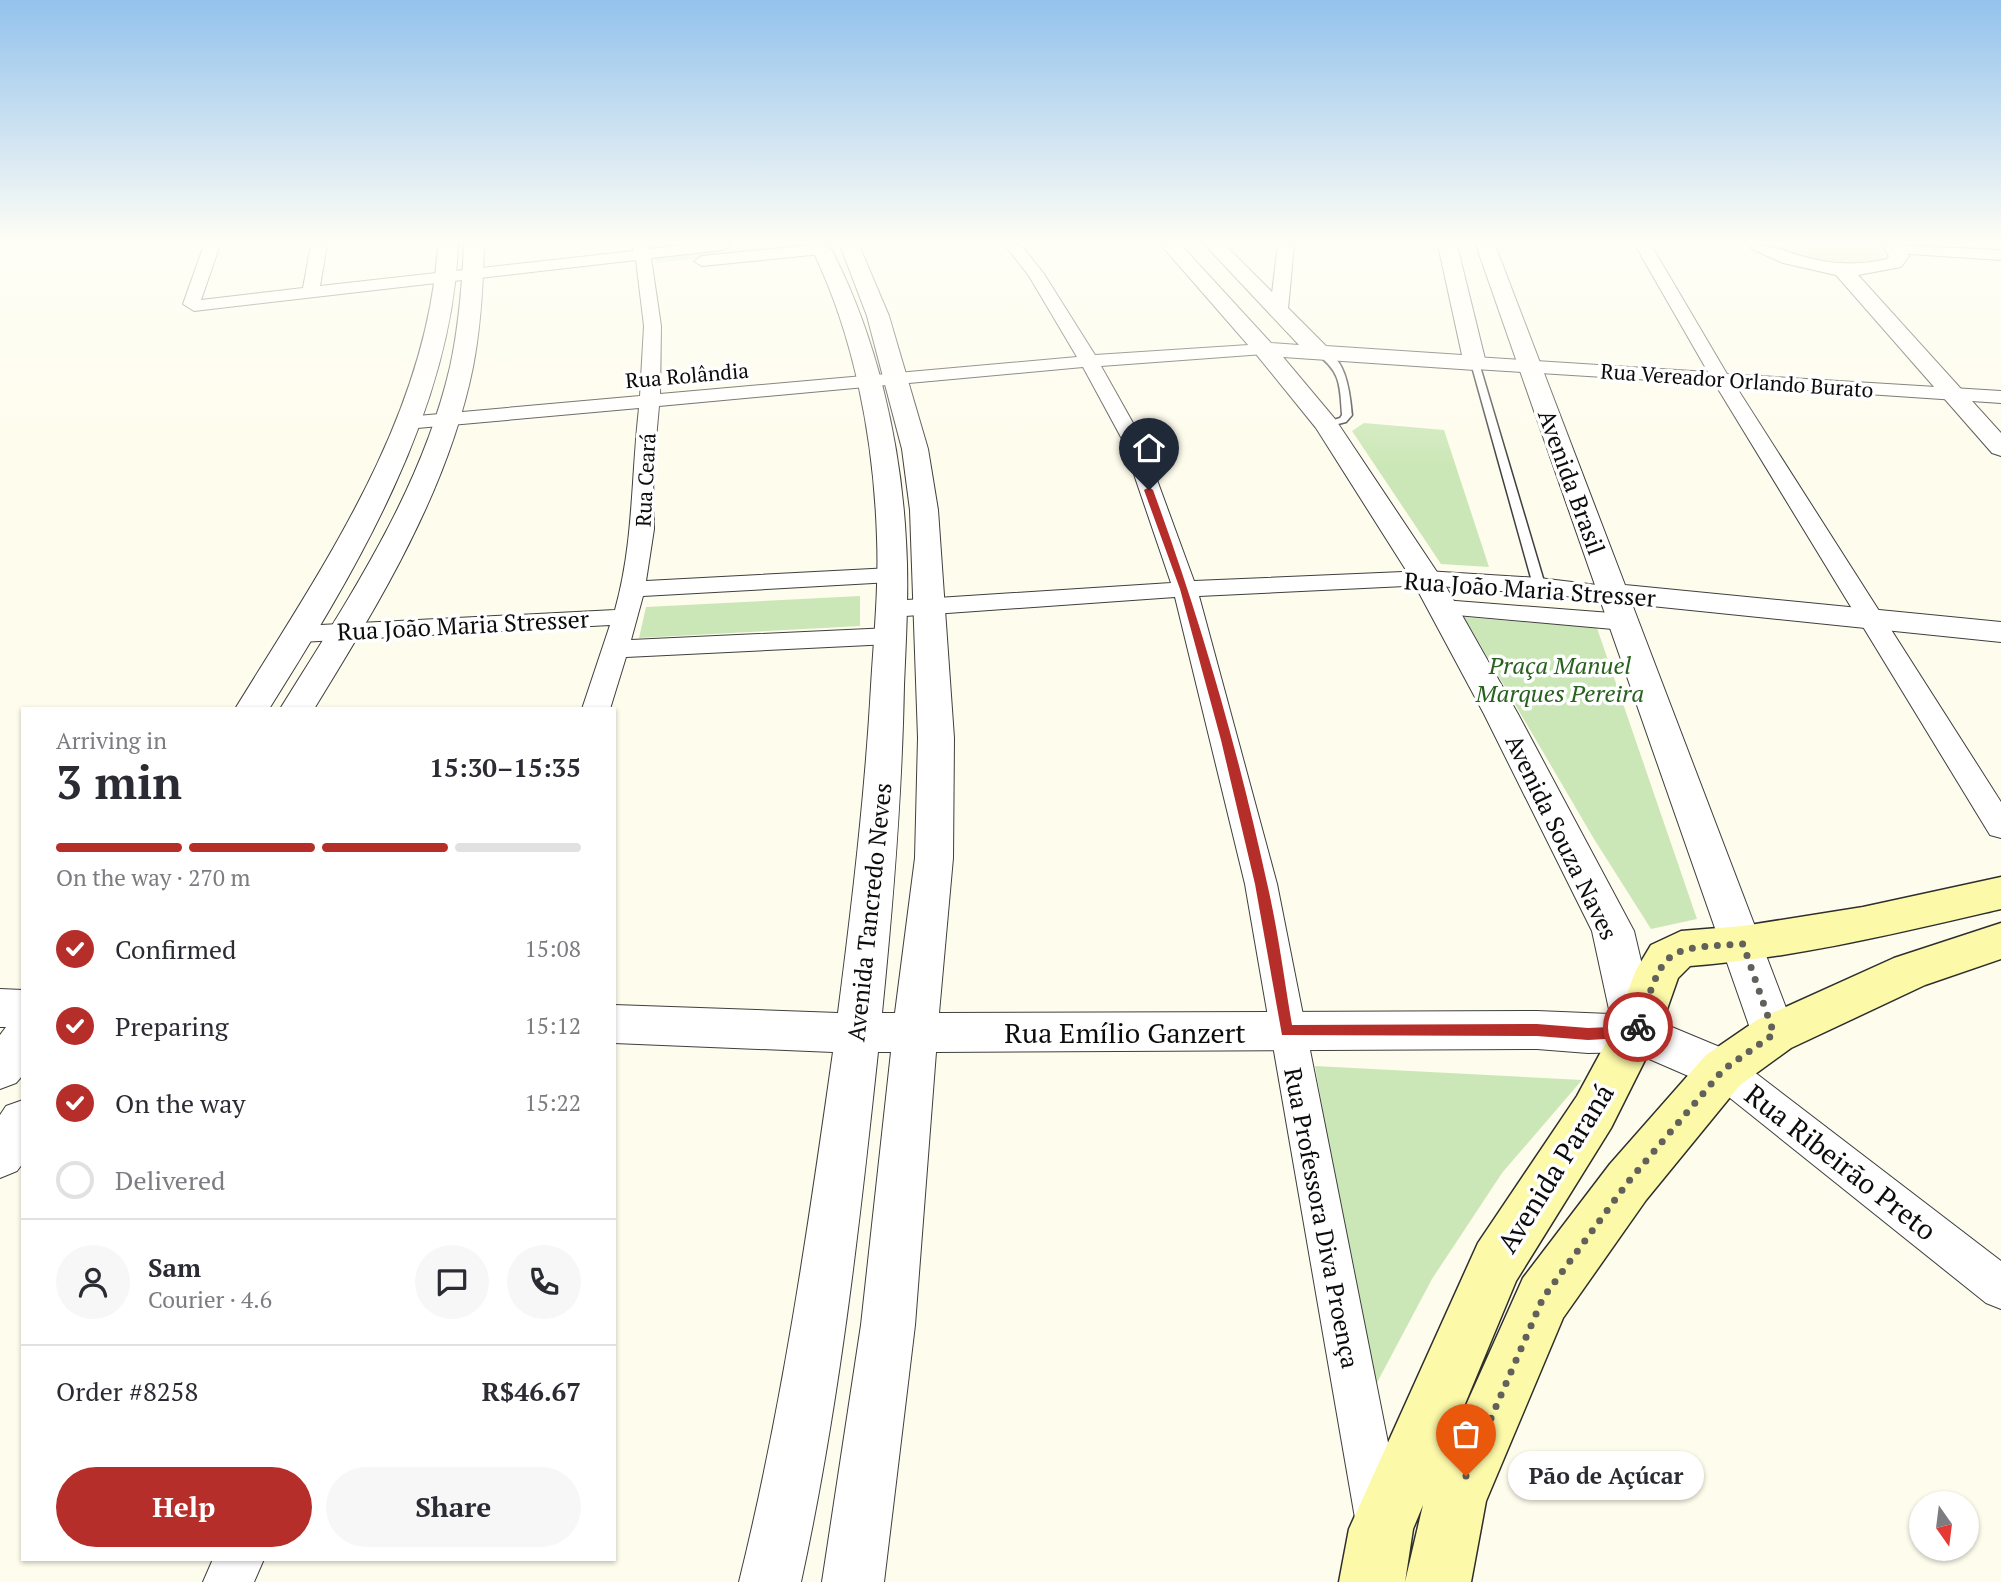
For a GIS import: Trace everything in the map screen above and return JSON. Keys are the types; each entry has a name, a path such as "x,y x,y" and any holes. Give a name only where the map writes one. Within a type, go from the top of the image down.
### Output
{"main road":[{"name":"Avenida Paraná","path":"1372,1582 1381,1529 1497,1262 1594,1112 1636,1032 1658,970 1667,958 1681,950 1699,946 1743,944 1863,924 2001,893"},
{"path":"1438,1582 1455,1501 1543,1298 1628,1182 1723,1070 1774,1034 1910,971 2001,940"}],"street":[{"path":"253,707 301,634 351,547 406,423 434,348 440,319"},
{"path":"298,707 347,631 385,561 424,477 462,362 468,319"},
{"name":"Rua Ceará","path":"597,707 634,589 642,535 643,468 652,345 649,319"},
{"name":"Avenida Tancredo Neves","path":"853,1582 888,1325 910,1111 915,1033 934,858 936,738 891,575 889,505 882,446 882,382 872,319"},
{"name":"Rua Professora Diva Proença","path":"1064,319 1132,439 1185,589 1261,884 1381,1529"},
{"name":"Avenida Souza Naves","path":"1237,319 1326,424 1434,593 1613,932 1636,1032"},
{"path":"1288,319 1318,351"},
{"path":"1465,319 1475,363"},
{"name":"Avenida Brasil","path":"1512,319 1774,1034"},
{"path":"1686,319 1868,619 2001,827"},
{"path":"1895,319 1963,394 2001,448"},
{"name":"Rua Rolândia","path":"406,423 882,382 1090,361 1264,349"},
{"name":"Rua Vereador Orlando Burato","path":"1264,349 2001,397"},
{"name":"Avenida Tancredo Neves","path":"770,1582 783,1530 827,1265 858,1033 903,618 925,510 915,449 882,382"},
{"path":"1963,394 2001,424"},
{"path":"634,589 891,575"},
{"name":"Rua João Maria Stresser","path":"1434,593 1539,585 1618,607"},
{"name":"Rua João Maria Stresser","path":"617,649 1185,589 1434,593 1618,607 1868,619 2001,632"},
{"name":"Rua João Maria Stresser","path":"301,634 625,617"},
{"path":"0,1008 21,1009"},
{"name":"Rua Emílio Ganzert","path":"616,1024 858,1033 1636,1032"},
{"name":"Rua Ribeirão Preto","path":"1636,1032 1723,1070 2001,1288"},
{"path":"0,1069 21,1043"},
{"path":"0,1155 21,1125"},
{"path":"228,1582 238,1561"}],"lane":[{"path":"1318,351 1338,367 1345,389 1347,415 1343,420 1326,424"},
{"path":"1475,363 1539,585"}],"green space":[{"path":"1364,423 1444,430 1489,567 1441,564 1352,431"},
{"path":"860,596 860,626 639,638 646,607"},
{"name":"Praça Manuel Marques Pereira","path":"1464,617 1597,628 1697,919 1651,929 1594,839"},
{"path":"1315,1066 1582,1080 1502,1173 1432,1279 1372,1392"}],"way so far":[{"path":"1466,1476 1543,1298 1628,1182 1723,1070 1774,1034 1743,944 1699,946 1681,950 1667,958 1658,970 1638,1027"}],"place":[{"name":"Pão de Açúcar","path":"1466,1476"}],"route":[{"path":"1149,490 1185,589 1226,740 1261,884 1287,1031 1537,1030 1588,1034 1636,1032 1638,1027"}]}
